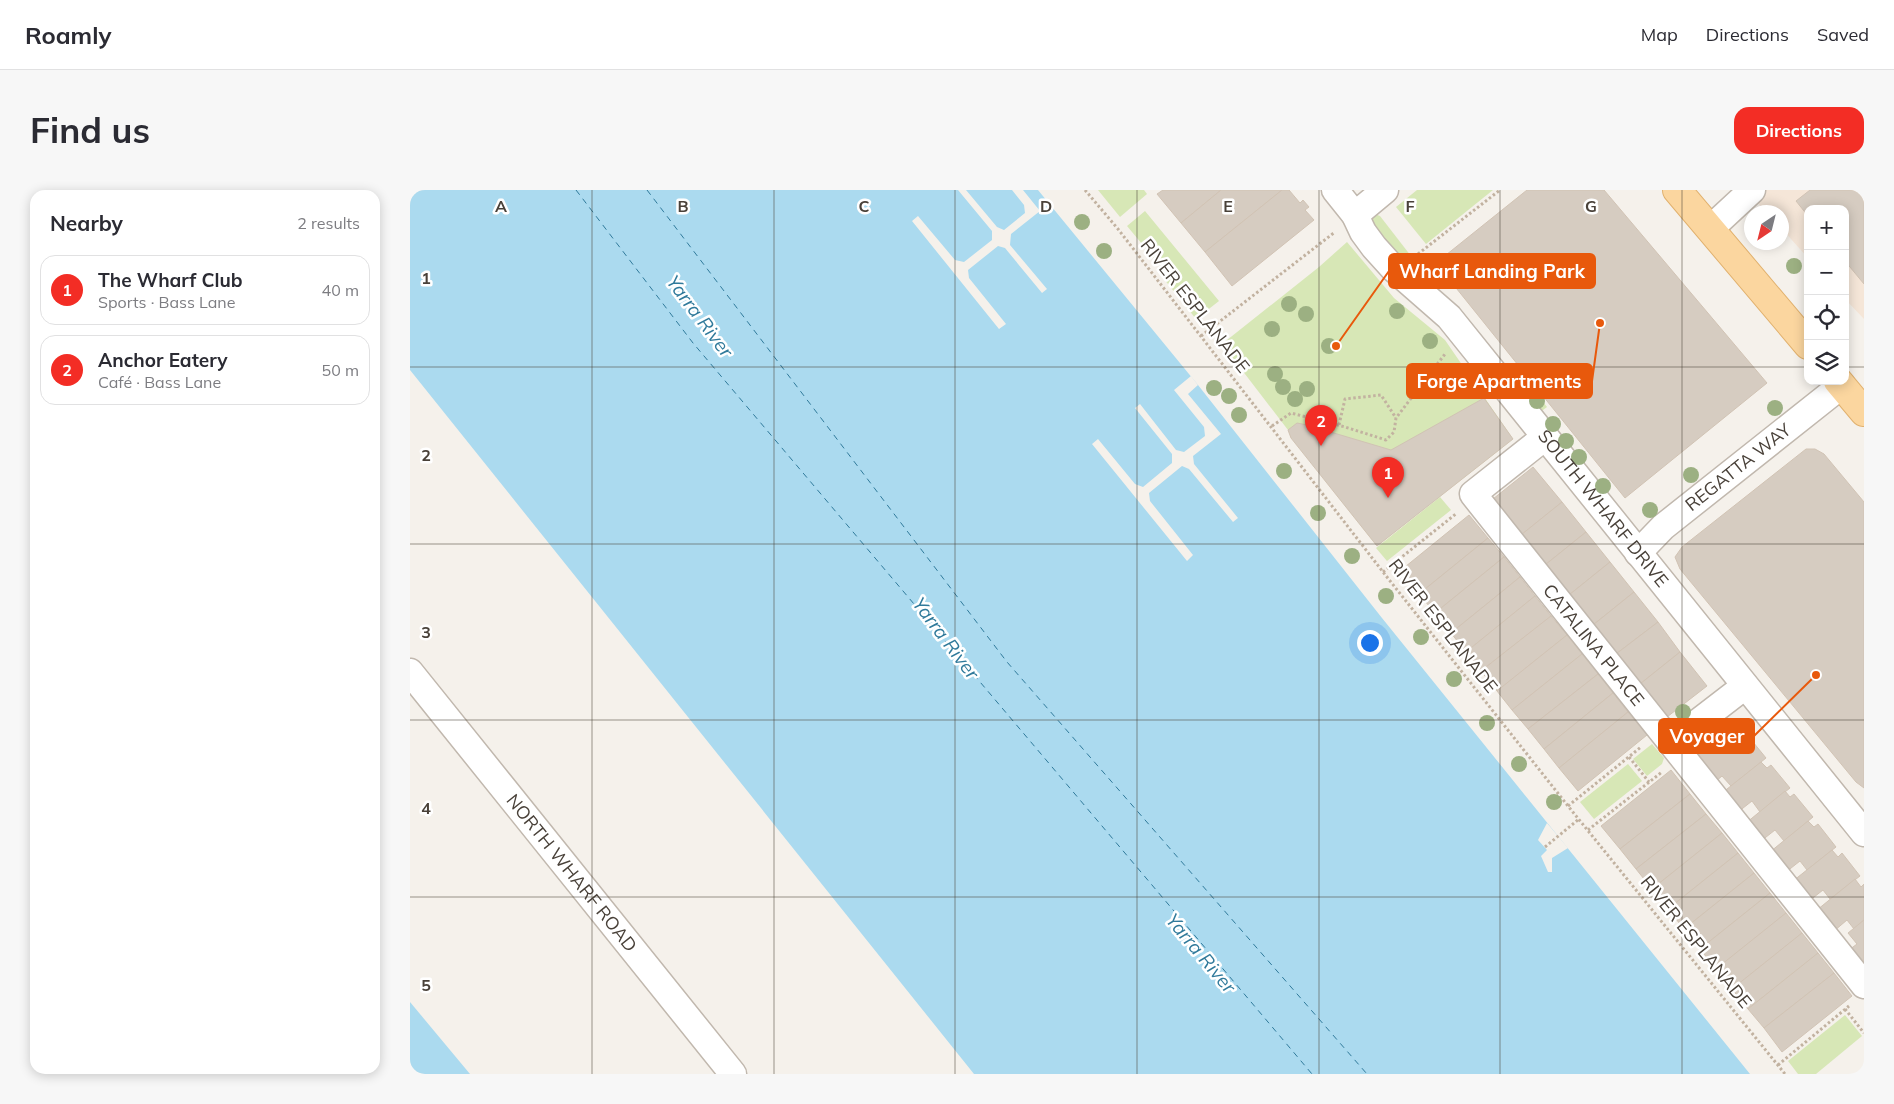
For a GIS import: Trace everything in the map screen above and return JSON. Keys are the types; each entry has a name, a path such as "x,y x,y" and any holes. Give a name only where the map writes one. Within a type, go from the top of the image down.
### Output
{"main road":[{"path":"1677,190 1804,340"},
{"path":"1842,385 1864,412"}],"street":[{"name":"SOUTH WHARF DRIVE","path":"1335,190 1355,215 1363,232 1393,268 1449,317 1864,833"},
{"path":"1355,215 1385,190"},
{"path":"1710,229 1752,190"},
{"name":"REGATTA WAY","path":"1638,553 1663,527 1838,385"},
{"path":"1473,494 1545,437"},
{"name":"CATALINA PLACE","path":"1473,494 1671,743 1858,995"},
{"name":"NORTH WHARF ROAD","path":"410,672 733,1074"},
{"path":"1671,743 1745,686"}],"path":[{"name":"RIVER ESPLANADE","path":"1085,190 1118,229 1383,572 1568,806 1785,1074"},
{"path":"1418,254 1500,190"},
{"path":"1201,336 1355,215"},
{"path":"1272,426 1291,413 1339,425 1386,440 1394,432 1396,418 1461,334"},
{"path":"1339,425 1345,399 1381,395 1396,418"},
{"path":"1383,572 1457,513 1473,494"},
{"path":"1568,806 1628,757 1671,743"},
{"path":"1588,830 1649,782 1671,743"},
{"path":"1628,757 1649,782"},
{"path":"1545,847 1579,819"},
{"path":"1778,1065 1845,1009 1858,995"},
{"path":"1845,1009 1864,1033"}],"shaded area":[{"path":"1746,190 1864,190 1864,319 1849,303 1849,205 1804,205 1804,254 1789,237 1789,205 1760,205"}],"green space":[{"path":"1098,190 1144,190 1147,194 1120,217"},
{"path":"1417,190 1493,190 1426,244 1396,207"},
{"path":"1145,211 1219,301 1196,319 1164,279 1168,275 1127,226"},
{"path":"1375,214 1380,216 1411,256 1406,261 1396,253 1370,222"},
{"path":"1347,242 1394,298 1445,340 1513,439 1377,546 1291,437 1288,430 1222,344 1319,267"},
{"path":"1524,377 1547,407 1539,413 1516,382"},
{"path":"1440,497 1451,510 1387,561 1376,548"},
{"path":"1652,744 1664,758 1662,764 1647,776 1633,759"},
{"path":"1628,764 1642,781 1594,819 1580,802"},
{"path":"1845,1015 1862,1036 1816,1074 1798,1074 1788,1061"}],"water":[{"name":"Yarra River","path":"410,190 1038,190 1198,385 1382,618 1750,1074 974,1074 410,370"},
{"path":"410,1002 470,1074 410,1074"}],"pier":[{"path":"958,190 966,190 997,227 1004,230 1025,213 1024,205 1012,190 1023,190 1040,211 1011,234 1010,245 1047,289 1042,293 1005,248 998,246 968,270 969,278 1006,324 999,329 912,221 918,216 955,260 964,262 992,240 992,231"},
{"path":"1191,376 1198,385 1188,394 1221,434 1193,456 1194,464 1238,518 1233,522 1189,469 1182,466 1149,493 1150,501 1193,555 1187,561 1092,444 1098,439 1135,484 1143,487 1172,463 1172,454 1135,408 1140,404 1176,450 1184,452 1205,436 1204,427 1174,390"},
{"path":"1547,823 1568,848 1552,858 1552,872 1548,872 1541,856 1547,850 1538,840"}],"building":[{"path":"1163,190 1221,190 1181,223 1157,194"},
{"path":"1221,190 1282,190 1205,252 1181,223"},
{"path":"1282,190 1289,190 1300,203 1303,200 1309,207 1305,210 1314,220 1232,286 1205,252"},
{"path":"1527,190 1604,190 1767,383 1625,498 1436,263"},
{"path":"1810,190 1864,190 1864,284 1849,266 1849,205 1804,205 1804,211 1796,201"},
{"path":"1484,398 1513,439 1377,546 1291,438 1288,430 1297,423 1391,450"},
{"path":"1806,449 1815,449 1824,454 1864,502 1864,788 1856,782 1680,569 1675,557 1682,547"},
{"path":"1533,467 1562,502 1521,535 1493,499"},
{"path":"1562,502 1586,532 1545,565 1521,535"},
{"path":"1469,515 1488,538 1419,594 1400,571"},
{"path":"1586,532 1610,562 1569,595 1545,565"},
{"path":"1488,538 1504,557 1435,613 1419,594"},
{"path":"1504,557 1520,577 1451,633 1435,613"},
{"path":"1610,562 1634,592 1593,625 1569,595"},
{"path":"1520,577 1535,596 1466,652 1451,633"},
{"path":"1634,592 1658,622 1616,654 1593,625"},
{"path":"1535,596 1551,616 1481,671 1466,652"},
{"path":"1551,616 1567,635 1497,691 1481,671"},
{"path":"1658,622 1680,652 1640,684 1616,654"},
{"path":"1567,635 1582,654 1512,710 1497,691"},
{"path":"1680,652 1707,686 1667,717 1640,684"},
{"path":"1582,654 1598,674 1528,729 1512,710"},
{"path":"1598,674 1613,693 1544,749 1528,729"},
{"path":"1613,693 1628,712 1559,768 1544,749"},
{"path":"1628,712 1647,735 1578,791 1559,768"},
{"path":"1740,726 1766,758 1731,786 1722,776 1715,782 1693,756 1719,735 1724,740"},
{"path":"1761,762 1767,768 1771,765 1790,788 1760,812 1752,801 1738,812 1722,793"},
{"path":"1671,770 1690,794 1620,849 1601,826"},
{"path":"1785,791 1790,797 1794,794 1813,817 1784,841 1775,830 1761,841 1746,823"},
{"path":"1690,794 1706,814 1636,869 1620,849"},
{"path":"1706,814 1722,833 1652,889 1636,869"},
{"path":"1808,821 1814,827 1818,824 1836,847 1807,870 1800,861 1786,872 1770,852"},
{"path":"1722,833 1738,853 1668,909 1652,889"},
{"path":"1832,850 1838,857 1842,853 1860,876 1830,899 1823,890 1809,901 1793,881"},
{"path":"1738,853 1754,873 1684,929 1668,909"},
{"path":"1754,873 1770,893 1700,949 1684,929"},
{"path":"1855,879 1861,887 1864,884 1864,920 1854,929 1847,920 1834,931 1817,910"},
{"path":"1770,893 1786,913 1716,969 1700,949"},
{"path":"1786,913 1802,933 1732,989 1716,969"},
{"path":"1864,920 1864,969 1849,950 1857,944 1848,933"},
{"path":"1802,933 1818,953 1748,1009 1732,989"},
{"path":"1818,953 1834,973 1764,1028 1748,1009"},
{"path":"1834,973 1852,996 1782,1052 1764,1028"}],"ferry route":[{"path":"576,190 693,343 1312,1074"},
{"path":"647,190 1007,662 1367,1074"}],"place":[{"name":"Forge Apartments","path":"1600,323"},
{"name":"Wharf Landing Park","path":"1336,346"},
{"name":"Anchor Eatery","path":"1321,446"},
{"name":"The Wharf Club","path":"1388,498"},
{"name":"Voyager","path":"1816,675"}]}
